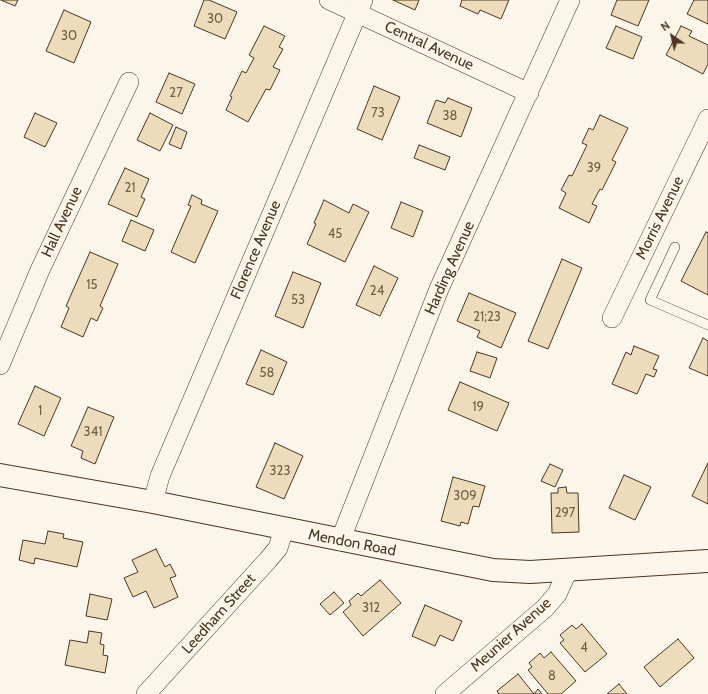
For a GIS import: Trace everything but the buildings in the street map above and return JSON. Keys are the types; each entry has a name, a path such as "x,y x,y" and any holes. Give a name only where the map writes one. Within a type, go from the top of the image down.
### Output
{"street":[{"name":"Central Avenue","path":"329,0 361,6 529,93"},
{"name":"Harding Avenue","path":"340,541 439,289 570,0"},
{"name":"Florence Avenue","path":"153,502 160,476 361,6"},
{"name":"Hall Avenue","path":"0,366 40,270 129,82"},
{"name":"Morris Avenue","path":"612,318 708,119"},
{"name":"Mendon Road","path":"0,475 153,502 340,541 493,570 530,572 708,561"},
{"name":"Leedham Street","path":"146,694 268,560 278,548 284,529"},
{"name":"Meunier Avenue","path":"445,694 544,608 557,594 568,570"}],"lane":[{"path":"675,247 650,300 708,326"}]}
